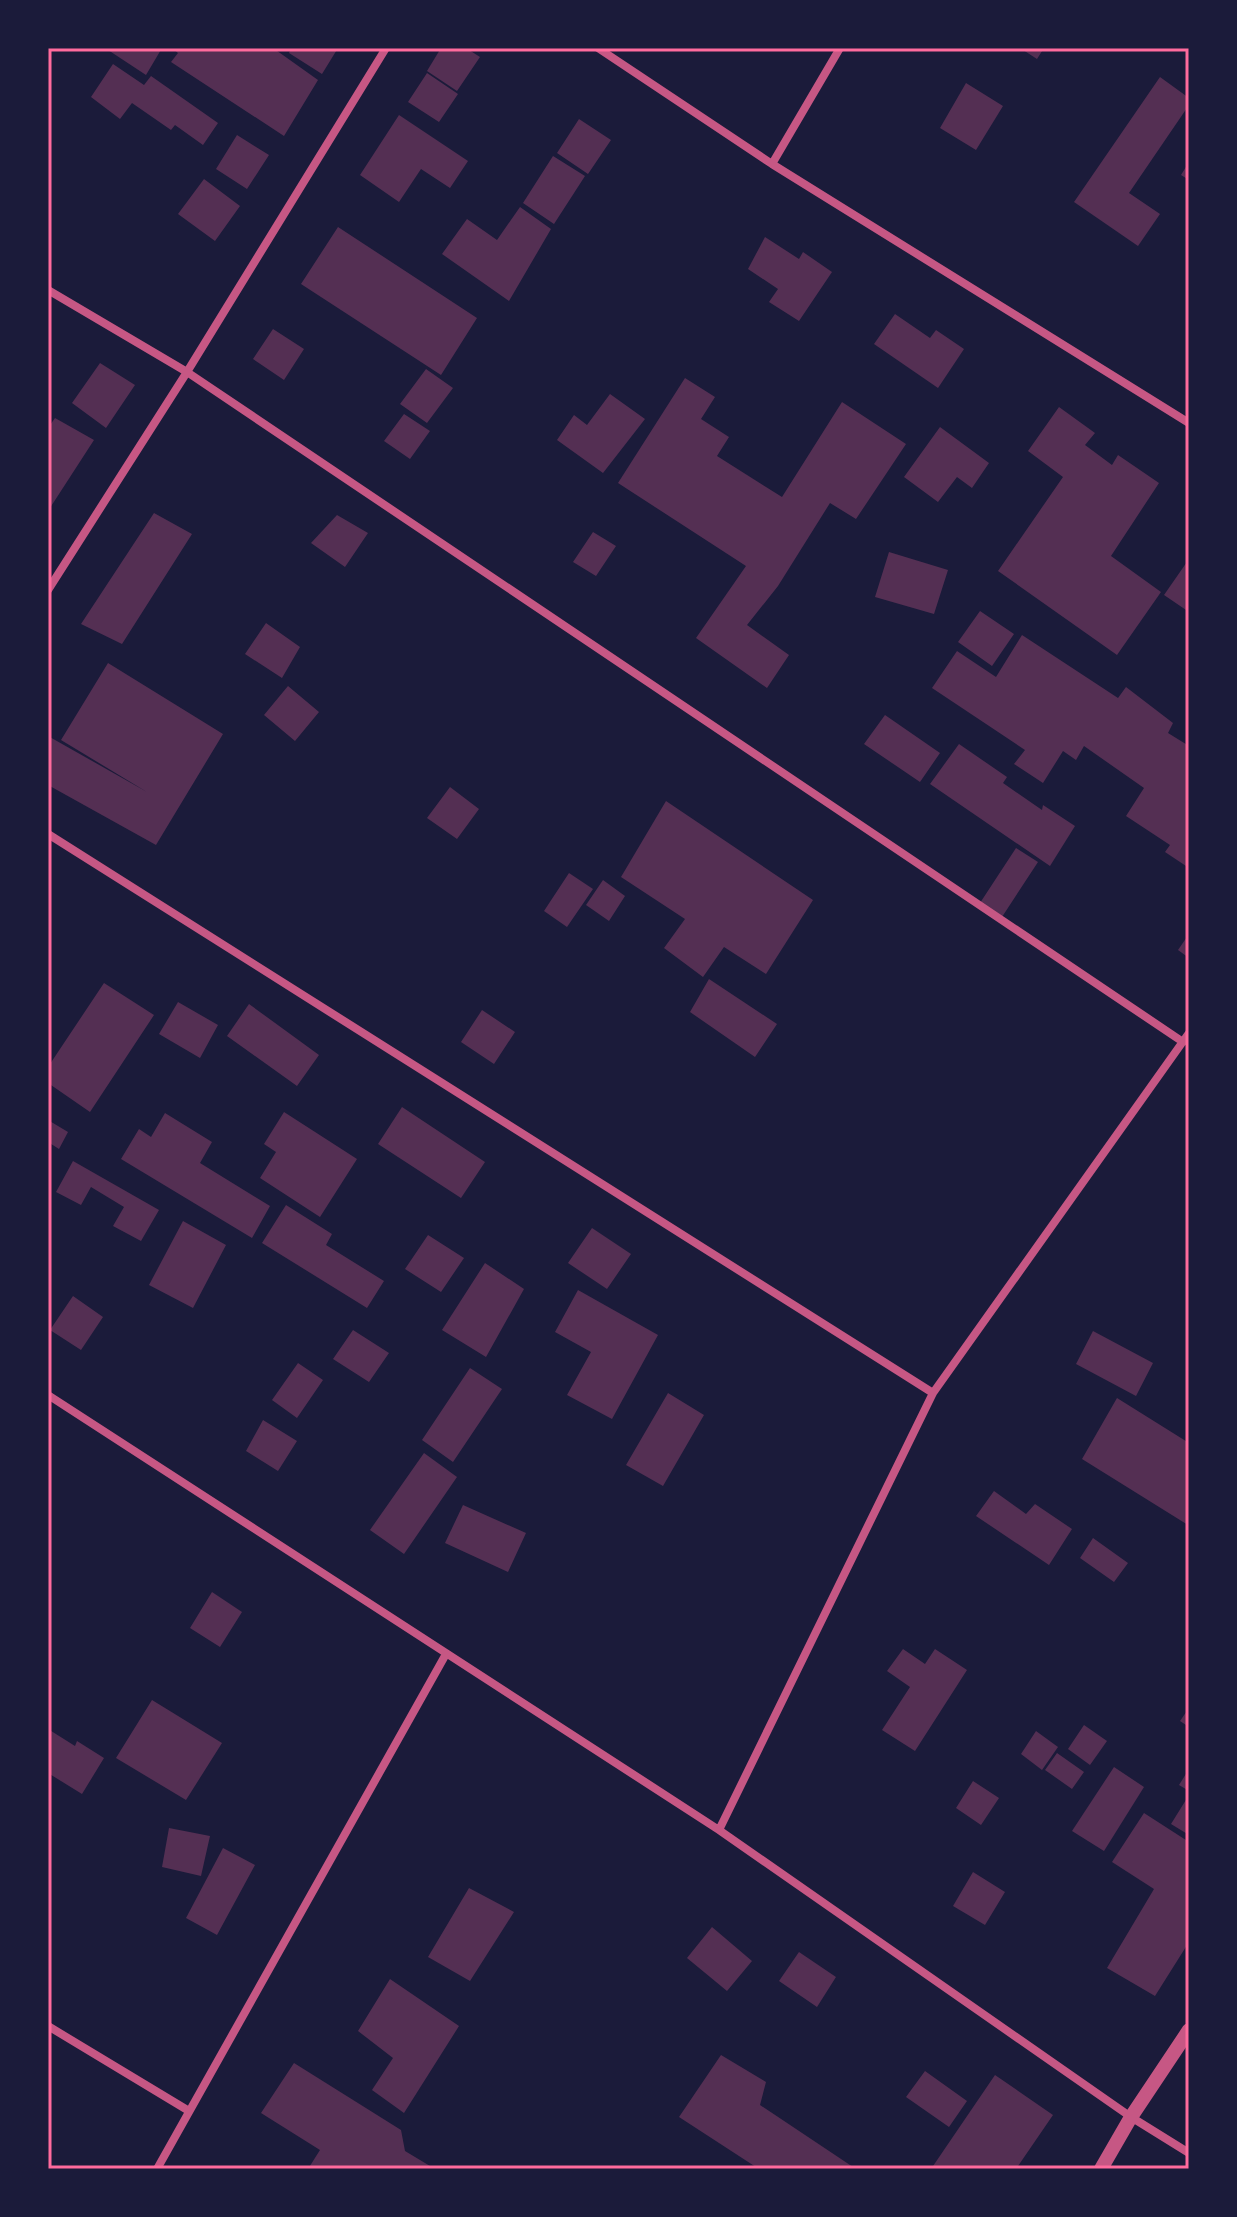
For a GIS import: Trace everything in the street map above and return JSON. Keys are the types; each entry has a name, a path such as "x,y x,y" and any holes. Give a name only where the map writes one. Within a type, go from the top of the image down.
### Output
{"street":[{"path":"48,590 187,372 386,48"},
{"path":"598,48 772,164 1189,423"},
{"path":"772,164 840,48"},
{"path":"48,290 187,372 1183,1042"},
{"path":"48,834 933,1393"},
{"path":"719,1830 933,1393 1189,1033"},
{"path":"48,1395 719,1830 1131,2117 1189,2153"},
{"path":"157,2169 446,1654"},
{"path":"48,2026 189,2111"},
{"path":"1101,2169 1131,2117 1189,2030"}],"building":[{"path":"105,48 162,48 146,75"},
{"path":"172,48 273,48 318,80 284,136 171,62 178,53"},
{"path":"291,48 338,48 322,74 289,53"},
{"path":"441,48 466,48 480,57 457,91 427,71"},
{"path":"1020,48 1044,48 1037,59"},
{"path":"113,64 144,85 151,76 218,123 203,145 175,125 171,130 132,103 120,119 91,97"},
{"path":"427,73 458,94 439,122 408,102"},
{"path":"1160,77 1189,98 1189,105 1129,193 1160,214 1138,246 1074,202"},
{"path":"966,83 1003,106 976,150 940,128"},
{"path":"399,115 468,161 450,188 421,169 399,202 360,175"},
{"path":"579,119 611,140 588,174 557,153"},
{"path":"237,135 269,155 247,189 216,169"},
{"path":"553,156 585,176 554,224 523,203"},
{"path":"1189,162 1189,180 1181,175"},
{"path":"204,179 240,206 215,241 178,214"},
{"path":"520,207 551,229 509,301 442,254 467,219 497,240"},
{"path":"338,227 477,318 441,375 301,284"},
{"path":"765,237 799,259 803,252 832,272 799,321 769,302 778,289 748,269"},
{"path":"895,314 930,338 936,330 964,349 938,388 874,344"},
{"path":"273,329 304,349 284,380 253,359"},
{"path":"100,363 135,385 106,428 72,403"},
{"path":"426,369 453,388 427,423 400,404"},
{"path":"685,378 715,397 701,419 729,437 717,456 782,497 842,402 906,444 856,519 830,503 778,586 747,625 789,655 767,688 696,638 746,566 618,483"},
{"path":"610,394 645,419 603,473 557,440 574,415 587,425"},
{"path":"1059,407 1095,433 1085,445 1112,465 1118,455 1159,483 1111,556 1161,592 1117,655 998,571 1063,477 1028,451"},
{"path":"404,414 430,431 410,459 384,441"},
{"path":"55,418 94,440 48,511 48,428"},
{"path":"940,427 989,463 972,488 957,477 938,502 904,477"},
{"path":"154,513 192,534 122,644 81,624"},
{"path":"337,515 368,533 345,567 311,543"},
{"path":"593,532 616,546 596,576 573,562"},
{"path":"889,552 948,570 934,614 875,597"},
{"path":"1189,559 1189,612 1164,595"},
{"path":"980,611 1014,634 992,666 958,642"},
{"path":"266,623 300,647 282,678 245,654"},
{"path":"1022,635 1118,698 1126,687 1173,723 1168,733 1189,746 1189,868 1165,852 1170,845 1126,816 1144,788 1084,746 1076,760 1063,751 1043,783 1014,764 1025,750 932,688 957,651 996,677"},
{"path":"108,663 223,734 156,845 48,785 48,736 147,792 61,740"},
{"path":"288,686 319,712 295,741 264,715"},
{"path":"885,715 940,753 920,782 864,744"},
{"path":"959,744 1007,777 1003,783 1042,810 1043,805 1075,826 1050,866 930,784"},
{"path":"450,787 479,809 457,839 427,818"},
{"path":"666,801 813,900 766,974 724,947 703,977 664,948 685,919 621,877"},
{"path":"1016,848 1038,862 1002,917 980,903"},
{"path":"569,873 593,889 567,927 544,911"},
{"path":"603,880 625,896 609,921 586,905"},
{"path":"1189,934 1189,958 1178,950"},
{"path":"709,979 777,1024 755,1057 690,1012"},
{"path":"104,983 154,1015 90,1112 48,1083 48,1067"},
{"path":"178,1002 218,1025 200,1058 159,1034"},
{"path":"249,1004 319,1055 297,1086 227,1036"},
{"path":"482,1010 515,1032 494,1064 461,1042"},
{"path":"402,1107 485,1162 461,1198 378,1144"},
{"path":"284,1112 357,1159 320,1217 260,1178 276,1152 264,1144"},
{"path":"165,1113 212,1142 200,1163 270,1206 252,1238 121,1159 139,1129 151,1137"},
{"path":"48,1120 68,1132 59,1149 48,1142"},
{"path":"73,1161 159,1210 141,1241 113,1226 124,1207 91,1187 81,1205 56,1192"},
{"path":"286,1205 332,1234 326,1245 384,1281 367,1308 262,1243"},
{"path":"183,1221 226,1245 193,1308 149,1285"},
{"path":"592,1228 631,1254 607,1289 568,1263"},
{"path":"428,1235 464,1258 441,1292 405,1269"},
{"path":"485,1263 524,1289 486,1357 442,1330"},
{"path":"578,1290 658,1335 612,1419 567,1395 591,1352 555,1332"},
{"path":"73,1296 103,1317 81,1350 50,1330"},
{"path":"353,1330 389,1353 369,1382 333,1359"},
{"path":"1093,1331 1153,1363 1136,1396 1076,1364"},
{"path":"298,1363 323,1380 297,1418 272,1400"},
{"path":"470,1368 502,1389 453,1462 422,1440"},
{"path":"668,1393 704,1415 663,1486 626,1465"},
{"path":"1117,1398 1189,1443 1188,1525 1082,1459"},
{"path":"263,1420 297,1441 278,1471 246,1451"},
{"path":"424,1453 457,1477 404,1554 370,1530"},
{"path":"994,1491 1026,1514 1035,1504 1072,1529 1049,1565 976,1516"},
{"path":"463,1505 526,1533 508,1572 445,1543"},
{"path":"1093,1538 1128,1563 1114,1582 1080,1558"},
{"path":"212,1592 242,1612 220,1647 190,1628"},
{"path":"903,1649 925,1664 935,1649 967,1670 915,1751 882,1730 910,1687 887,1671"},
{"path":"152,1700 222,1743 186,1800 116,1758"},
{"path":"1189,1708 1189,1727 1180,1721"},
{"path":"1084,1725 1107,1741 1090,1765 1068,1749"},
{"path":"48,1729 75,1746 77,1741 104,1758 82,1794 48,1773"},
{"path":"1036,1731 1058,1747 1042,1770 1021,1754"},
{"path":"1057,1753 1084,1772 1072,1789 1045,1770"},
{"path":"1114,1767 1144,1787 1104,1851 1072,1831"},
{"path":"1189,1769 1189,1791 1179,1785"},
{"path":"973,1781 999,1798 981,1825 956,1808"},
{"path":"1189,1795 1189,1835 1171,1824"},
{"path":"1144,1813 1189,1842 1189,1942 1155,1996 1107,1968 1154,1889 1112,1862"},
{"path":"169,1828 210,1836 201,1876 162,1867"},
{"path":"223,1848 255,1865 217,1935 186,1918"},
{"path":"973,1872 1005,1892 985,1925 953,1906"},
{"path":"469,1888 514,1912 470,1981 428,1957"},
{"path":"712,1927 752,1961 727,1991 687,1958"},
{"path":"799,1952 836,1977 817,2007 779,1981"},
{"path":"390,1979 459,2026 404,2113 372,2090 393,2058 358,2031"},
{"path":"721,2055 766,2082 760,2105 856,2169 759,2169 679,2117"},
{"path":"294,2063 401,2130 405,2151 435,2169 308,2169 320,2150 261,2113"},
{"path":"925,2071 967,2101 949,2127 906,2097"},
{"path":"995,2075 1053,2115 1016,2169 931,2169"}]}
